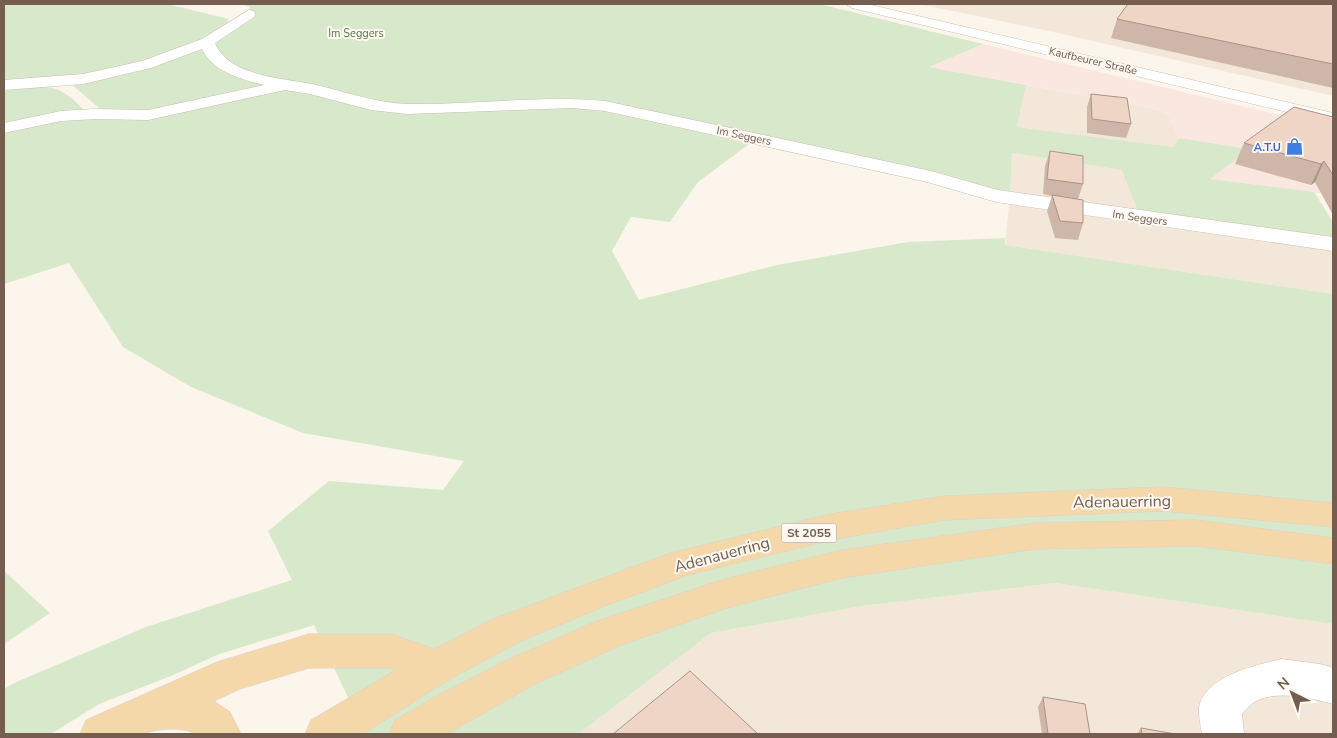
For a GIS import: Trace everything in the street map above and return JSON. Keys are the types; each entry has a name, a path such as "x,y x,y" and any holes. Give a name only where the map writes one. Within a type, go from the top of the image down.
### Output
{"main road":[{"name":"Adenauerring","path":"326,734 436,667 507,630 592,596 683,564 832,527 944,508 1164,499 1333,515"},
{"path":"410,734 455,706 520,672 611,632 725,594 842,564 1036,536 1197,533 1333,551"},
{"path":"101,734 231,674 309,651 391,651 436,667"},
{"path":"143,713 181,709 203,716 217,728 220,734"}],"street":[{"name":"Kaufbeurer Straße","path":"852,4 1333,118"},
{"name":"Kaufbeurer Straße","path":"871,4 1333,112"},
{"path":"4,85 83,79 124,70 174,55 207,42 248,14"},
{"path":"207,42 208,50 214,57 230,68 285,85"},
{"path":"48,82 66,87 95,114"},
{"name":"Im Seggers","path":"4,128 61,116 95,114 148,115 285,85 371,105 407,108 572,103 605,106 931,177 1004,197 1333,244"},
{"path":"1223,734 1220,708 1242,687 1281,677 1320,682 1333,686"}],"shaded area":[{"path":"919,4 1333,4 1333,96 1049,31"},
{"path":"983,44 1333,128 1333,195 1209,179 1250,149 1179,138 1168,114 1148,107 928,67"},
{"path":"1026,85 1148,107 1168,114 1179,138 1174,147 1017,127"},
{"path":"1012,153 1123,170 1139,214 1333,240 1333,294 1005,245"},
{"path":"1055,583 1333,624 1333,734 578,734 711,633 862,606"}],"green space":[{"path":"4,4 167,4 229,19 221,28 206,38 161,56 114,70 81,77 4,83"},
{"path":"240,4 819,4 983,44 929,67 1026,85 1017,127 1174,147 1179,138 1250,149 1210,179 1314,192 1333,222 1333,240 1139,214 1122,170 1012,153 1010,196 815,146 608,104 409,107 266,78 236,67 214,49 217,42 248,13 250,7"},
{"path":"196,49 203,51 208,57 267,83 263,86 148,112 100,109 69,82"},
{"path":"40,86 55,89 75,101 83,109 4,126 4,88"},
{"path":"283,88 308,91 366,107 575,107 602,109 749,144 698,182 670,222 631,217 612,251 639,300 777,265 908,242 1005,238 1005,245 1333,294 1333,624 1055,583 862,606 711,633 578,734 365,734 314,625 219,654 171,676 99,704 51,734 4,734 4,689 14,683 146,627 292,580 268,531 329,481 443,490 464,461 303,433 191,387 123,347 69,263 4,284 4,130 61,119 122,118"},
{"path":"4,571 50,613 4,644"}],"building":[{"path":"1128,4 1333,4 1333,64 1117,19"},
{"path":"1091,94 1127,98 1131,124 1092,119"},
{"path":"1294,107 1333,117 1333,175 1324,161 1321,164 1244,143"},
{"path":"1050,151 1083,156 1083,184 1047,179"},
{"path":"1052,195 1083,200 1083,223 1060,221"},
{"path":"690,671 758,734 613,734"},
{"path":"1043,697 1085,704 1090,734 1048,734"},
{"path":"1141,728 1175,734 1142,734"}],"place":[{"name":"A.T.U","path":"1295,147"}]}
